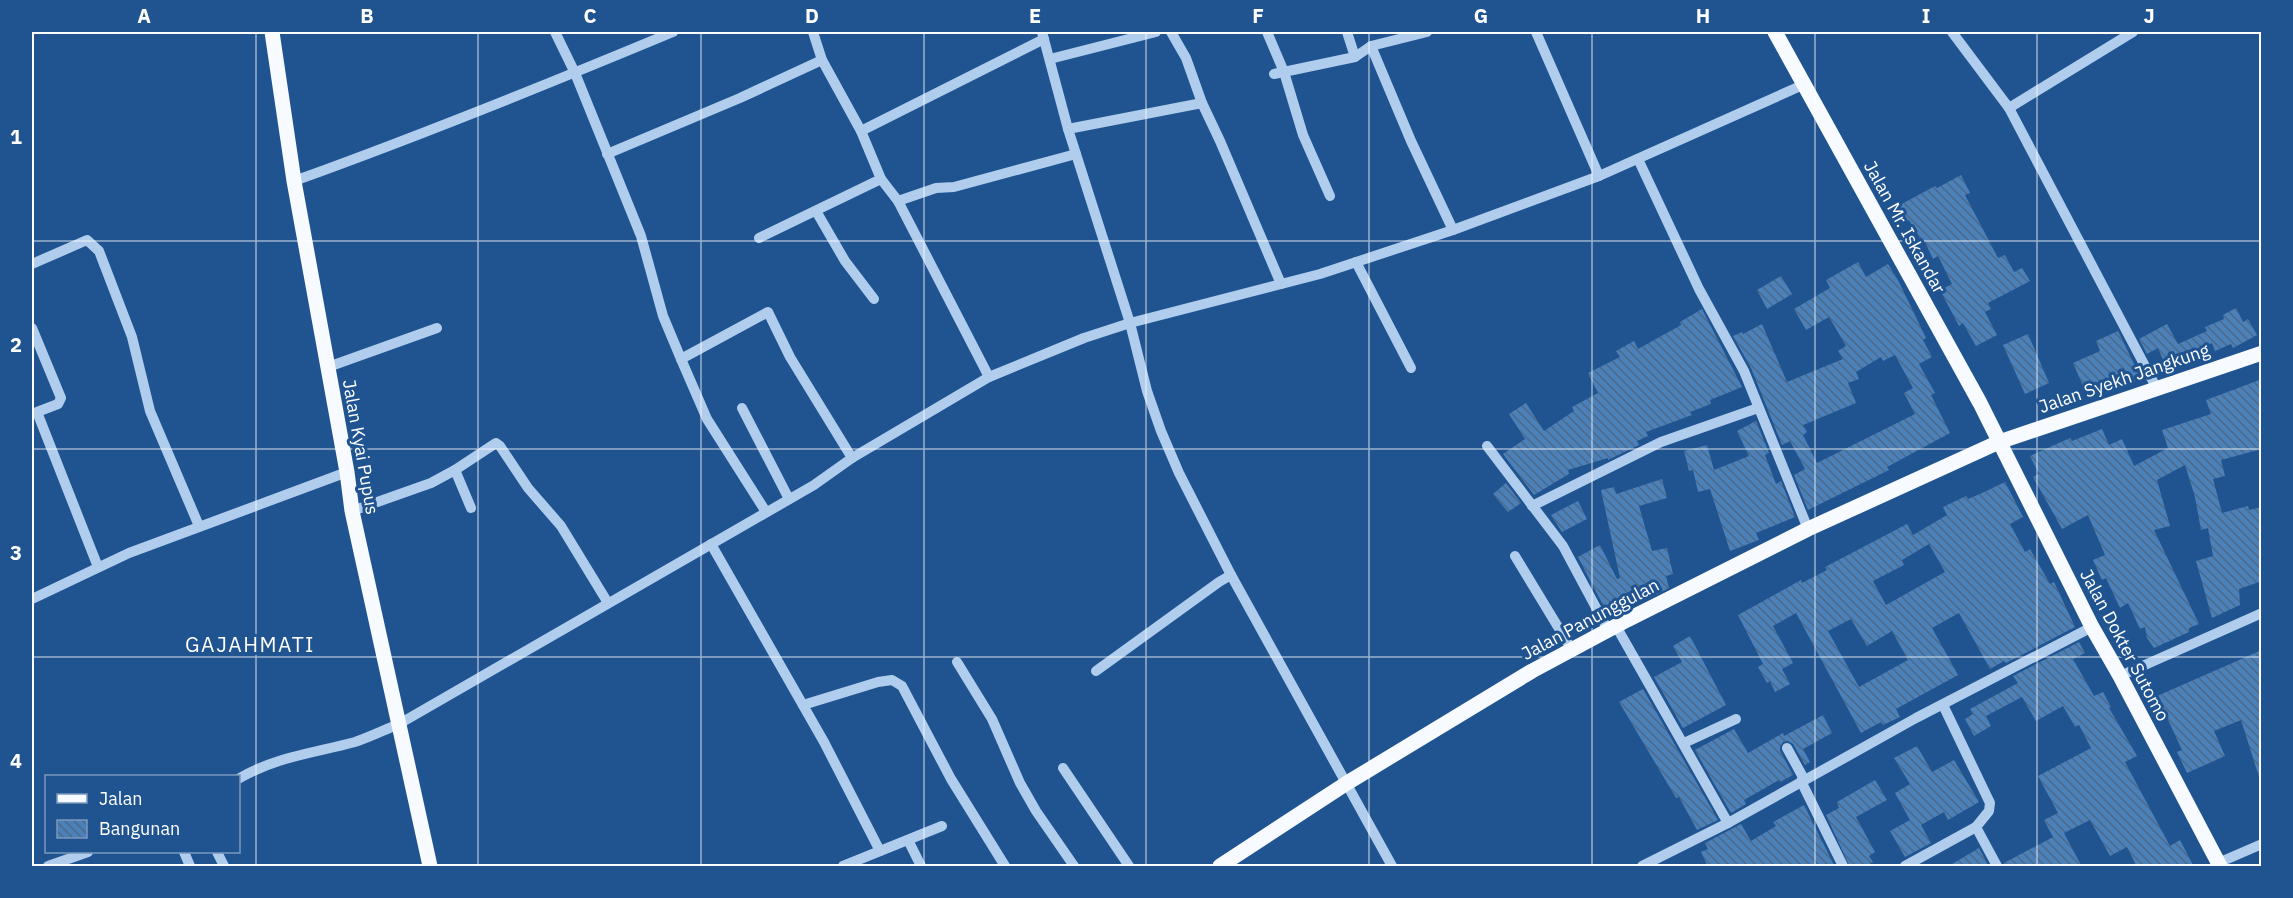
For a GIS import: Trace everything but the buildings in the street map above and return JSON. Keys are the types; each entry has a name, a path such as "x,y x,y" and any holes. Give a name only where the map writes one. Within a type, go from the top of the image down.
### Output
{"main road":[{"name":"Jalan Kyai Pupus","path":"272,32 294,181 347,472 352,511 429,867"},
{"name":"Jalan Mr. Iskandar","path":"1775,32 1999,442"},
{"name":"Jalan Syekh Jangkung","path":"1999,442 2262,353"},
{"name":"Jalan Dokter Sutomo","path":"1999,442 2092,627 2219,865"},
{"name":"Jalan Panunggulan","path":"1220,867 1347,783 1463,712 1612,628 1808,529 1999,442"}],"street":[{"path":"555,32 575,73 641,236 663,315 707,419 766,512"},
{"path":"294,181 378,151 673,32"},
{"path":"813,32 822,60 861,131 881,178 898,201 989,376"},
{"path":"1050,59 1156,32"},
{"path":"1171,32 1186,58 1202,103 1281,284"},
{"path":"1266,32 1303,135 1330,196"},
{"path":"1347,32 1355,57"},
{"path":"1279,73 1355,57 1371,46 1427,32"},
{"path":"1536,32 1599,176"},
{"path":"1952,32 2009,108 2156,387"},
{"path":"2009,108 2133,32"},
{"path":"861,131 1043,35 1068,129 1130,323 1147,391 1161,431 1179,473 1231,575 1392,867"},
{"path":"1371,46 1411,141 1453,230"},
{"path":"607,154 740,98 822,60"},
{"path":"240,778 266,764 288,756 355,741 399,724 789,499 852,458 989,376 1084,338 1130,323 1281,284 1453,230 1599,176 1805,84"},
{"path":"1068,129 1202,103"},
{"path":"898,201 936,188 954,187 1076,154"},
{"path":"1638,159 1719,329 1744,371 1808,529"},
{"path":"759,238 881,178"},
{"path":"816,211 845,261 874,299"},
{"path":"32,264 87,240 99,251 132,337 150,411 199,526"},
{"path":"1356,262 1411,368"},
{"path":"681,359 768,312 790,357 852,458"},
{"path":"32,328 61,398 58,404 34,413 98,567"},
{"path":"328,367 437,328"},
{"path":"742,408 789,499"},
{"path":"1532,506 1661,442 1758,408"},
{"path":"352,511 431,483 496,443 528,488 561,526 608,603"},
{"path":"1487,446 1563,546 1684,743 1728,823"},
{"path":"455,470 471,508"},
{"path":"32,599 129,553 347,472"},
{"path":"711,544 803,705 880,851"},
{"path":"1515,556 1572,650"},
{"path":"1096,670 1231,575"},
{"path":"2120,676 2262,613"},
{"path":"1642,867 2092,627"},
{"path":"957,662 992,719 1020,783 1036,812 1074,867"},
{"path":"803,705 878,682 892,681 902,686 951,779 1005,867"},
{"path":"1905,867 1976,827 1989,811 1990,803 1943,705"},
{"path":"1684,743 1736,719"},
{"path":"1787,748 1843,867"},
{"path":"1063,768 1129,867"},
{"path":"843,867 942,826"},
{"path":"1976,827 1997,867"},
{"path":"909,840 921,867"},
{"path":"2219,865 2262,844"},
{"path":"54,866 86,853"},
{"path":"184,853 190,867"},
{"path":"217,853 224,867"}],"district":[{"name":"GAJAHMATI","path":"250,644"}]}
